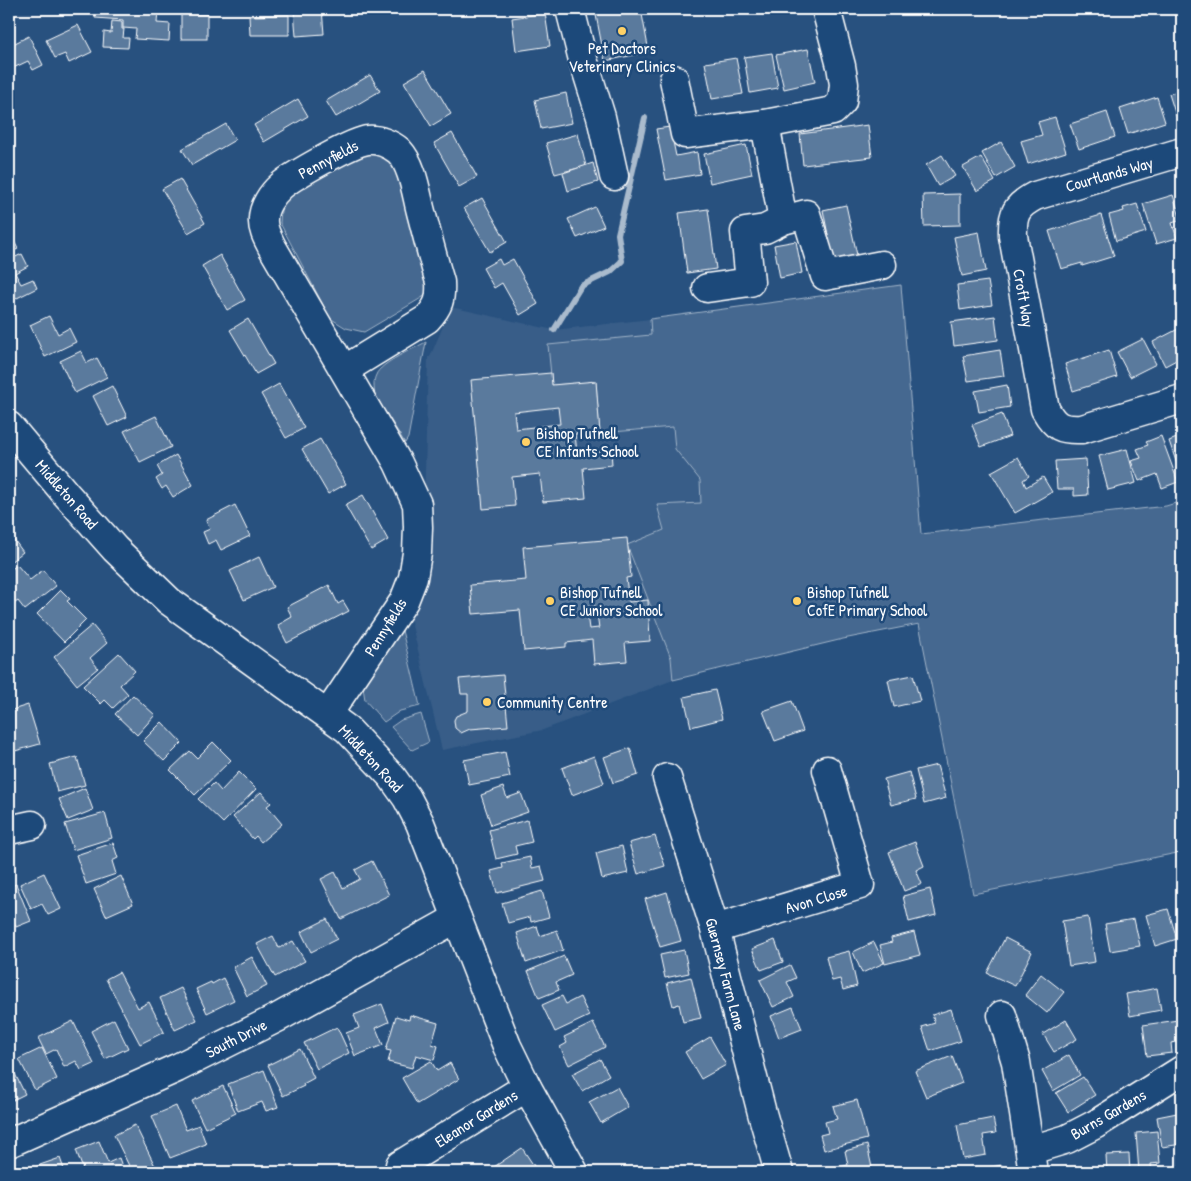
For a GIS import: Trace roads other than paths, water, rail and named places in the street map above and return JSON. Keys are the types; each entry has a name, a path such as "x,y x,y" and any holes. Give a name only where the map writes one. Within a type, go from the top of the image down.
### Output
{"street":[{"path":"570,9 601,117 614,176"},
{"path":"674,79 684,134 765,124 833,111 842,102 844,84 826,9"},
{"path":"765,124 783,220"},
{"name":"Pennyfields","path":"328,714 404,601 413,578 418,544 417,504 408,482 272,247 265,232 262,219 271,197 281,186 295,176 356,142 379,140 399,151 406,162 440,282 441,296 436,309 427,319 344,370"},
{"name":"Courtlands Way","path":"1035,196 1182,152"},
{"name":"Croft Way","path":"1035,196 1024,202 1017,209 1012,222 1013,236 1045,409 1057,426 1068,430 1082,429 1182,399"},
{"path":"707,288 750,282 744,232 765,229 783,220 806,214 825,276 882,265"},
{"name":"Middleton Road","path":"9,426 66,494 116,549 169,601 347,728 408,798 434,858 507,1046 527,1087 574,1172"},
{"name":"Avon Close","path":"715,929 860,885 827,770"},
{"name":"Guernsey Farm Lane","path":"667,778 715,929 779,1172"},
{"name":"South Drive","path":"9,1143 177,1068 280,1017 457,918"},
{"name":"Burns Gardens","path":"1002,1015 1016,1062 1032,1161 1067,1139 1096,1124 1182,1070"},
{"name":"Eleanor Gardens","path":"400,1166 527,1087"}],"waterway":[{"path":"554,330 581,286 610,272 622,261 618,234 645,118"}],"place":[{"name":"Pet Doctors Veterinary Clinics","path":"622,31"},
{"name":"Bishop Tufnell CE Infants School","path":"526,442"},
{"name":"Bishop Tufnell CE Juniors School","path":"550,601"},
{"name":"Bishop Tufnell CofE Primary School","path":"797,601"},
{"name":"Community Centre","path":"487,702"}]}
